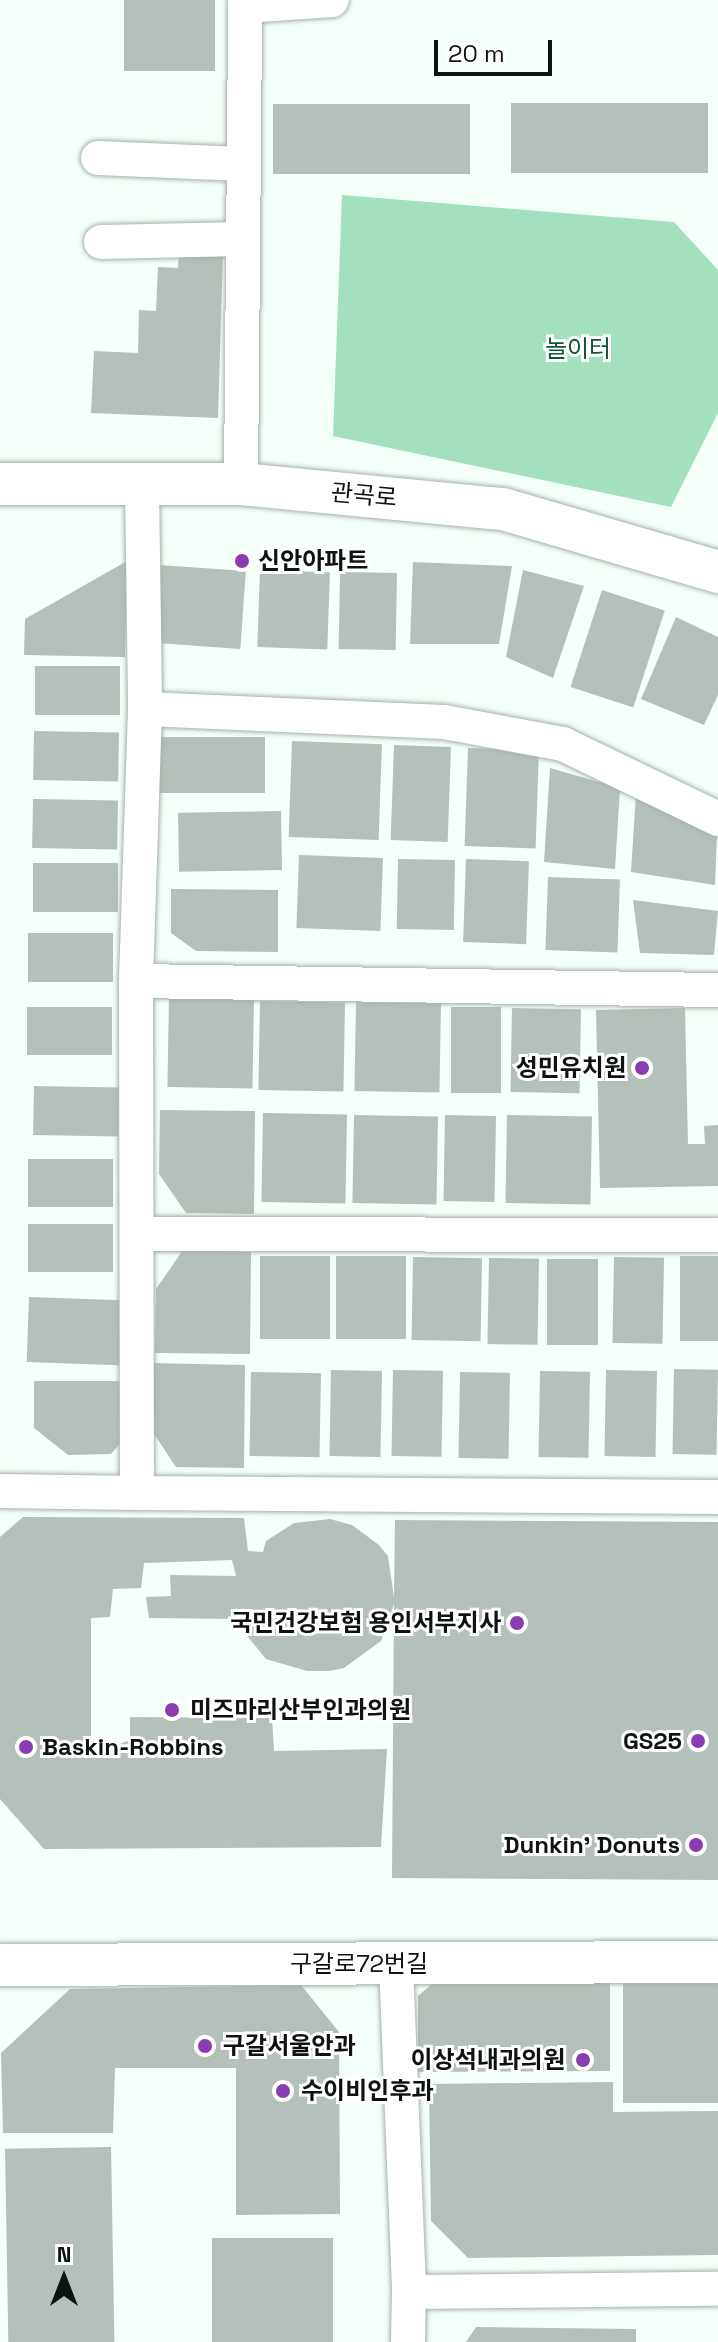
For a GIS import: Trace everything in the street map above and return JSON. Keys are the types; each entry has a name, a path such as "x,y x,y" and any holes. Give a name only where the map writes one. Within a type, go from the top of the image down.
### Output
{"street":[{"path":"241,484 245,3 332,0"},
{"path":"98,158 242,164"},
{"path":"101,242 241,239"},
{"name":"관곡로","path":"0,484 241,484 503,509 718,572"},
{"path":"137,1493 136,981 145,709 142,484"},
{"path":"145,709 444,722 563,744 718,819"},
{"path":"136,981 718,990"},
{"path":"137,1234 718,1235"},
{"path":"0,1491 718,1497"},
{"name":"구갈로72번길","path":"0,1965 718,1962"},
{"path":"396,1964 409,2292 408,2342"},
{"path":"409,2292 718,2289"}],"green space":[{"name":"놀이터","path":"342,195 674,222 718,270 718,413 671,507 333,436"}],"building":[{"path":"124,0 215,0 215,71 124,71"},
{"path":"511,103 708,103 708,173 511,173"},
{"path":"273,104 470,104 470,174 273,174"},
{"path":"179,250 223,252 218,418 91,413 94,351 138,353 139,310 156,311 158,267 178,268"},
{"path":"127,561 125,657 24,655 25,619"},
{"path":"413,562 512,566 499,644 410,644"},
{"path":"159,565 246,571 240,649 154,643"},
{"path":"260,570 330,572 327,649 257,647"},
{"path":"523,570 584,586 553,678 506,657"},
{"path":"340,572 397,573 396,650 339,649"},
{"path":"602,590 665,610 633,707 570,687"},
{"path":"676,617 718,637 718,695 704,725 641,699"},
{"path":"35,666 120,666 120,715 35,715"},
{"path":"34,731 119,732 118,781 33,780"},
{"path":"156,737 265,737 265,793 156,793"},
{"path":"292,741 382,744 379,840 289,837"},
{"path":"394,745 451,747 448,842 391,840"},
{"path":"468,748 539,750 536,848 465,846"},
{"path":"550,768 620,788 615,869 544,862"},
{"path":"636,794 717,835 715,885 631,872"},
{"path":"33,799 118,800 117,849 32,848"},
{"path":"281,811 282,870 179,872 178,813"},
{"path":"299,855 383,858 380,931 296,928"},
{"path":"398,859 455,860 454,930 397,929"},
{"path":"466,859 529,861 526,944 463,942"},
{"path":"33,863 118,863 118,912 33,912"},
{"path":"548,877 620,880 617,952 545,950"},
{"path":"171,889 278,890 278,952 196,951 171,933"},
{"path":"633,900 718,911 714,955 640,953"},
{"path":"28,933 113,933 113,982 28,982"},
{"path":"169,998 254,999 252,1088 167,1087"},
{"path":"260,1001 345,1002 343,1091 258,1090"},
{"path":"356,1002 441,1003 439,1092 354,1091"},
{"path":"27,1007 112,1007 112,1055 27,1055"},
{"path":"451,1007 501,1007 501,1093 451,1093"},
{"path":"512,1008 581,1009 580,1093 511,1092"},
{"name":"성민유치원","path":"685,1008 688,1144 705,1144 704,1126 718,1125 718,1186 600,1188 596,1010"},
{"path":"34,1086 119,1087 118,1136 33,1135"},
{"path":"160,1110 255,1111 254,1214 186,1213 159,1174"},
{"path":"263,1113 347,1114 345,1203 261,1202"},
{"path":"354,1115 438,1116 436,1204 352,1203"},
{"path":"445,1115 496,1116 494,1202 443,1201"},
{"path":"507,1115 592,1116 590,1204 505,1203"},
{"path":"28,1159 113,1159 113,1207 28,1207"},
{"path":"28,1224 113,1224 113,1272 28,1272"},
{"path":"183,1250 251,1252 250,1354 155,1353 156,1289"},
{"path":"260,1256 330,1256 330,1339 260,1339"},
{"path":"336,1256 406,1256 406,1339 336,1339"},
{"path":"680,1256 718,1256 718,1341 680,1341"},
{"path":"413,1257 482,1258 481,1341 412,1340"},
{"path":"614,1257 664,1258 662,1344 612,1343"},
{"path":"489,1258 539,1259 537,1345 487,1344"},
{"path":"547,1259 598,1259 598,1345 547,1345"},
{"path":"29,1297 122,1300 120,1365 27,1362"},
{"path":"150,1363 245,1365 244,1468 176,1467 150,1428"},
{"path":"674,1369 718,1370 717,1455 673,1454"},
{"path":"331,1370 382,1371 380,1457 329,1456"},
{"path":"393,1370 443,1371 441,1457 391,1456"},
{"path":"606,1370 657,1371 655,1457 604,1456"},
{"path":"540,1371 590,1372 588,1458 538,1457"},
{"path":"251,1372 321,1373 320,1457 250,1456"},
{"path":"460,1372 510,1373 508,1459 458,1458"},
{"path":"34,1381 126,1381 126,1437 111,1454 68,1455 34,1428"},
{"path":"23,1517 244,1518 248,1551 263,1552 266,1541 294,1523 330,1519 352,1525 379,1545 388,1556 394,1598 395,1520 718,1522 718,1880 392,1878 394,1604 381,1641 344,1668 329,1671 307,1671 266,1659 248,1637 242,1619 149,1618 146,1597 171,1596 170,1575 236,1576 232,1560 144,1563 141,1588 113,1589 110,1617 91,1618 91,1746 112,1747 130,1740 130,1717 272,1718 274,1751 387,1749 381,1847 44,1849 0,1799 0,1537"},
{"path":"610,1977 610,2071 418,2072 418,1996 439,1978"},
{"path":"623,1983 718,1983 718,2103 623,2103"},
{"path":"301,1985 339,2032 340,2214 236,2215 236,2068 115,2068 113,2133 3,2133 1,2053 70,1989"},
{"path":"613,2082 613,2112 718,2111 718,2255 468,2258 431,2221 429,2084"},
{"path":"111,2147 114,2342 8,2342 5,2149"},
{"path":"212,2238 333,2238 333,2342 212,2342"},
{"path":"476,2327 636,2329 636,2342 466,2342"}],"place":[{"name":"신안아파트","path":"242,561"},
{"name":"성민유치원","path":"642,1068"},
{"name":"국민건강보험 용인서부지사","path":"517,1623"},
{"name":"미즈마리산부인과의원","path":"172,1710"},
{"name":"GS25","path":"698,1741"},
{"name":"Baskin-Robbins","path":"26,1747"},
{"name":"Dunkin' Donuts","path":"696,1845"},
{"name":"구갈서울안과","path":"205,2046"},
{"name":"이상석내과의원","path":"583,2060"},
{"name":"수이비인후과","path":"283,2091"}]}
